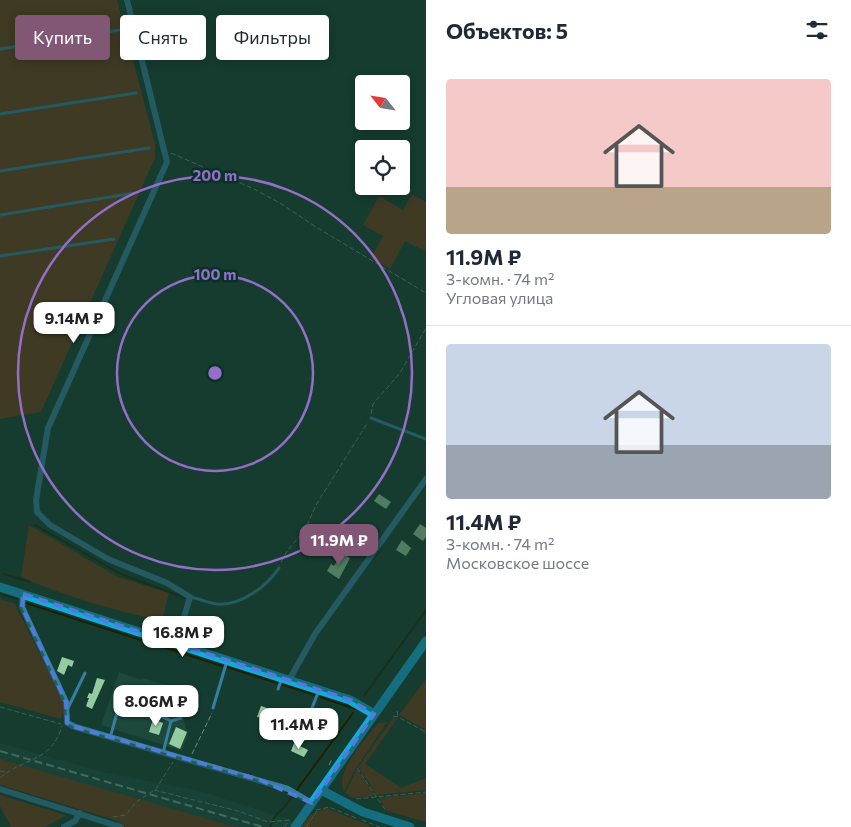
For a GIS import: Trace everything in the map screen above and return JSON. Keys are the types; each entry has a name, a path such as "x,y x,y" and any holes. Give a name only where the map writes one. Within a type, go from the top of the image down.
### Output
{"main road":[{"path":"0,586 358,703 374,714"},
{"path":"295,827 315,806 321,790 426,641"},
{"path":"321,790 363,812 410,827"}],"street":[{"path":"127,0 166,151 167,162 48,428 36,500 39,516 50,525 108,559 174,586 190,597 176,644"},
{"path":"286,679 315,634 426,479"},
{"path":"23,594 22,607 68,708 64,724 288,789 315,806"},
{"path":"0,789 121,827"},
{"path":"64,827 76,820 80,813"}],"lane":[{"path":"0,50 119,30"},
{"path":"0,114 136,93"},
{"path":"0,171 149,148"},
{"path":"0,215 134,194"},
{"path":"0,256 114,239"},
{"path":"371,418 426,439"},
{"path":"190,597 217,604 232,602 264,587 279,568"},
{"path":"213,708 227,660"},
{"path":"68,708 85,673"},
{"path":"278,689 286,679"},
{"path":"305,726 319,690"},
{"path":"110,738 120,702 127,696 131,696 143,707 171,721 181,718"},
{"path":"159,696 165,718"},
{"path":"163,753 171,721"}],"path":[{"path":"166,151 254,189 280,203 316,227 426,293"},
{"path":"279,568 287,551 304,530 316,505 371,418 373,404 400,373 426,328"},
{"path":"0,707 64,724 57,738 44,755 6,773 0,778"},
{"path":"186,760 204,732 213,708"},
{"path":"397,711 398,716"},
{"path":"393,716 398,716 426,732"},
{"path":"103,820 126,815 136,802 154,790 176,757"},
{"path":"357,768 386,812"},
{"path":"0,771 6,773"},
{"path":"154,790 238,811 268,822 290,820 284,827"},
{"path":"353,800 426,792"},
{"path":"311,814 315,806"},
{"path":"306,827 315,806"},
{"path":"315,806 333,808 380,827"}],"highlighted area":[{"path":"23,594 350,700 374,714 312,803 260,780 75,727 67,723 66,702 22,607"}],"shaded area":[{"path":"0,0 117,0 121,15 120,60 133,60 155,144 155,158 41,412 0,419"},
{"path":"412,194 426,202 426,248 424,251 405,241 390,269 371,258 383,236 363,225 379,196 403,210"},
{"path":"29,525 118,577 169,593 162,621 90,602 21,577"},
{"path":"0,599 15,604 65,705 61,719 0,702"},
{"path":"119,672 141,680 142,678 174,687 188,734 182,751 101,725"},
{"path":"426,679 426,734 423,733 425,729 399,715"},
{"path":"394,717 397,719 365,764 401,788 426,778 426,790 377,795 358,767"},
{"path":"387,722 353,773 344,792 342,784 343,775 352,756 378,723"},
{"path":"0,743 103,772 200,791 287,819 302,827 206,827 0,763"},
{"path":"0,759 235,827 126,827 115,820 0,785"},
{"path":"357,769 375,796 353,798 345,793"},
{"path":"426,793 426,822 387,811 379,798"},
{"path":"0,795 65,816 45,827 11,827 0,806"},
{"path":"326,808 369,825 369,827 301,827 310,815"}],"building":[{"path":"379,494 391,502 386,509 374,501"},
{"path":"420,524 426,528 426,537 423,541 413,534"},
{"path":"402,540 411,548 406,556 396,550"},
{"path":"342,553 350,558 339,579 327,571 331,564 334,566"},
{"path":"62,657 74,661 72,667 68,665 64,675 57,671"},
{"path":"97,678 105,680 92,709 86,706 89,698 87,698 89,693 92,694"},
{"path":"173,688 180,713 169,716 160,692"},
{"path":"261,706 273,710 269,719 257,717"},
{"path":"153,719 163,723 159,735 149,732"},
{"path":"176,727 187,732 180,749 169,744"},
{"path":"294,743 308,750 304,757 291,751"}],"waterway":[{"path":"35,525 121,574 185,598"},
{"path":"4,574 30,582"},
{"path":"0,594 17,599"},
{"path":"26,603 222,666"},
{"path":"364,696 426,610"},
{"path":"227,667 277,683"},
{"path":"283,685 315,695"},
{"path":"320,697 355,709"},
{"path":"296,791 353,713"},
{"path":"315,725 336,735"},
{"path":"270,827 274,818 293,795"}],"railway":[{"path":"0,751 263,827"}]}
